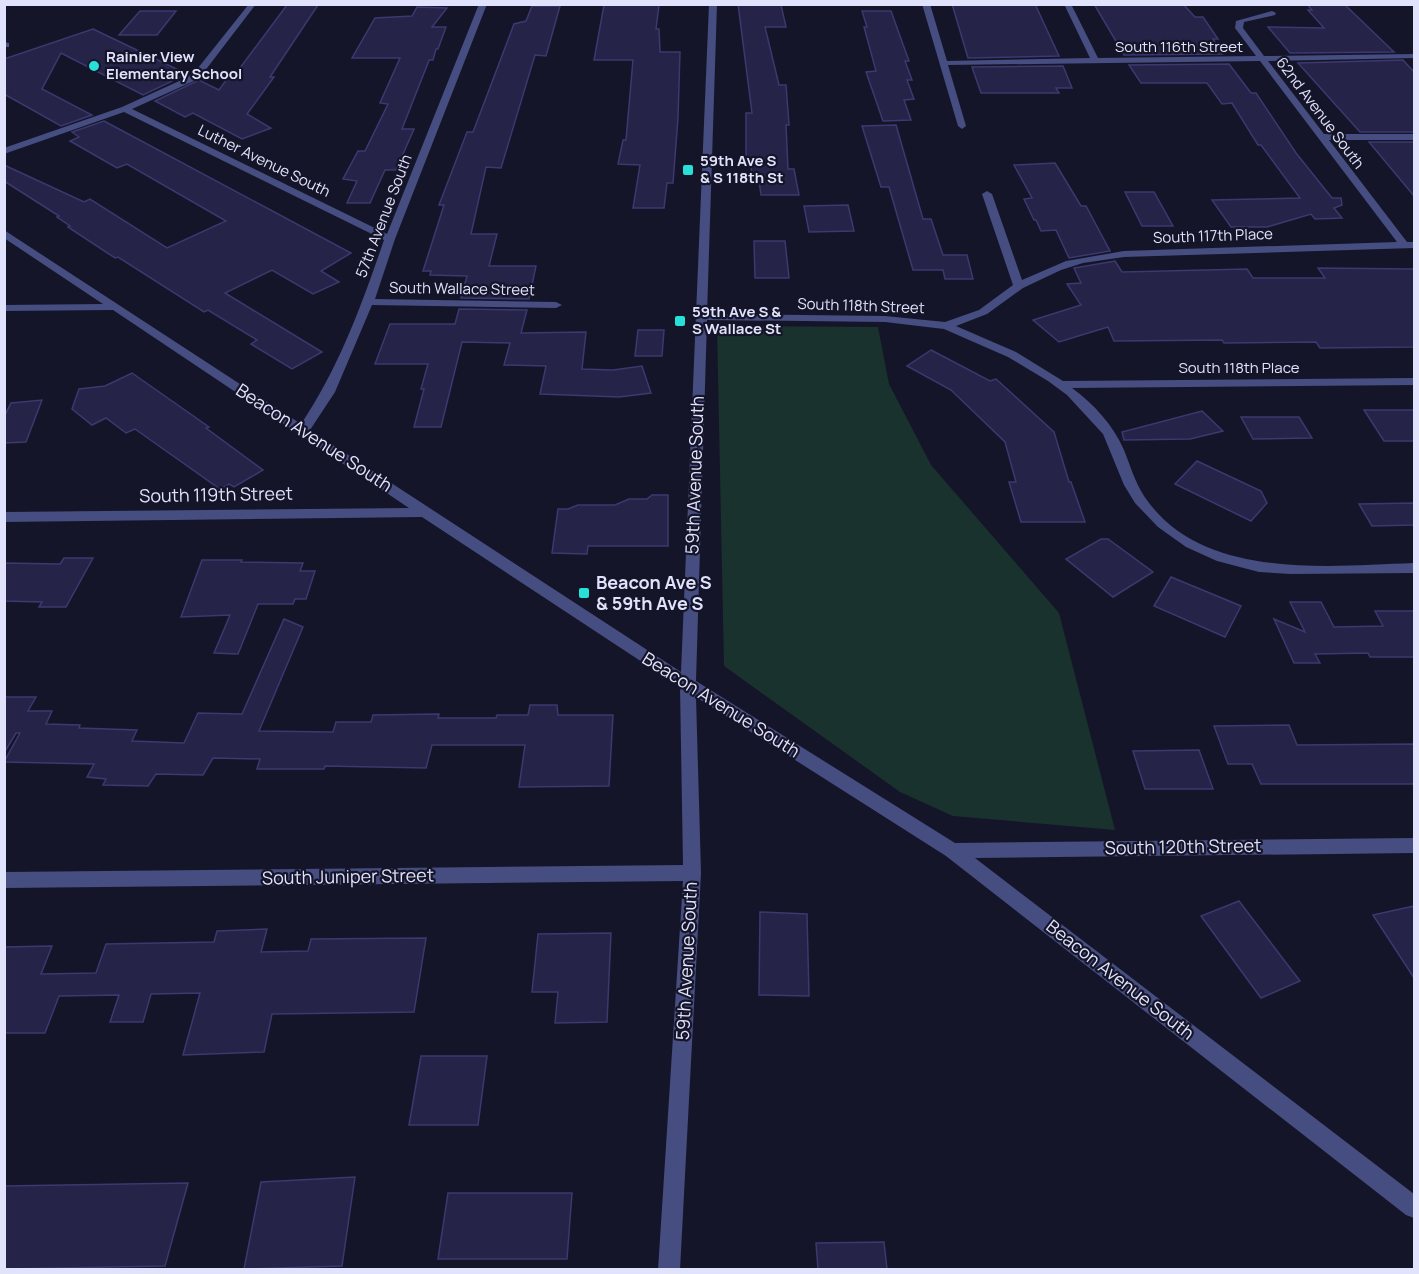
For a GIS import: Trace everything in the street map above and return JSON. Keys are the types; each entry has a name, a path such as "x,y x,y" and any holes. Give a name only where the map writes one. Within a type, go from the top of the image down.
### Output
{"street":[{"path":"4,151 125,109 191,79 201,70 253,4"},
{"name":"57th Avenue South","path":"302,432 329,392 368,302 390,239 483,4"},
{"name":"59th Avenue South","path":"669,1269 692,873 688,683 713,4"},
{"path":"926,4 962,126"},
{"path":"1067,4 1095,61"},
{"name":"62nd Avenue South","path":"1272,13 1240,21 1239,28 1321,137 1409,245"},
{"name":"South 116th Street","path":"944,63 1414,56"},
{"name":"Luther Avenue South","path":"125,109 390,239"},
{"path":"1321,137 1414,137"},
{"path":"987,194 1018,286"},
{"name":"Beacon Avenue South","path":"4,233 632,649 952,851 1414,1207"},
{"name":"South 117th Place","path":"946,326 983,312 1018,286 1054,267 1088,257 1409,245"},
{"name":"South Wallace Street","path":"368,302 556,305"},
{"path":"4,308 117,307"},
{"name":"South 118th Street","path":"702,317 885,319 946,326"},
{"path":"946,326 993,345 1064,384 1104,427 1116,446 1132,486 1152,516 1212,554 1277,570 1414,568"},
{"name":"South 118th Place","path":"1064,384 1414,381"},
{"name":"South 119th Street","path":"4,517 428,512"},
{"name":"South 120th Street","path":"952,851 1414,844"},
{"name":"South Juniper Street","path":"4,880 692,873"}],"green space":[{"path":"717,326 878,327 889,384 931,465 1059,613 1115,830 953,816 900,792 724,666"}],"building":[{"path":"738,4 781,5 786,27 765,27 779,85 786,85 789,125 786,125 788,169 794,169 799,195 761,195 759,181 752,181 751,165 746,165 746,113 752,113"},
{"path":"952,4 1035,4 1059,56 968,58"},
{"path":"1094,4 1183,4 1195,17 1203,17 1218,39 1213,39 1222,54 1124,55"},
{"path":"1307,4 1344,4 1394,52 1290,53 1268,27 1324,28 1308,10 1312,10"},
{"path":"287,5 318,5 270,77 274,77 247,114 271,128 242,139 193,113 185,117 155,101 199,80 219,90 232,72 237,72"},
{"path":"604,5 659,5 656,29 659,29 660,52 680,52 673,183 667,183 664,208 633,208 640,165 618,164 623,140 626,140 633,60 594,60"},
{"path":"532,6 560,6 546,56 535,55 501,168 486,167 471,234 497,234 489,266 536,266 529,299 461,298 467,276 430,275 431,271 423,271 444,205 439,205 467,132 473,132 514,24 526,21"},
{"path":"417,7 447,8 432,27 446,27 433,60 429,60 402,129 414,129 396,170 385,170 370,203 347,203 357,181 343,179 358,151 365,151 388,104 380,103 400,58 352,58 375,18 412,16"},
{"path":"140,11 176,11 157,35 119,35"},
{"path":"862,11 891,11 909,61 905,61 912,80 907,80 914,99 904,100 911,120 883,121 866,72 876,71"},
{"path":"93,29 187,74 143,95 61,53 42,89 92,115 61,126 4,94 4,59"},
{"path":"1403,60 1414,72 1414,132 1360,132 1298,63"},
{"path":"1229,64 1251,93 1256,93 1296,153 1332,198 1341,198 1342,205 1334,208 1342,218 1315,219 1311,214 1267,227 1231,227 1212,200 1300,198 1261,145 1258,145 1232,103 1222,104 1207,83 1141,83 1129,65"},
{"path":"1063,66 1072,88 1056,88 1059,93 981,93 972,67"},
{"path":"104,121 351,253 321,271 339,282 313,294 272,270 225,293 322,352 292,369 251,344 257,340 208,310 204,312 118,257 115,258 68,227 70,226 57,217 59,216 4,181 4,165 84,202 90,199 167,248 226,221 127,164 117,168 70,141 79,137 72,132"},
{"path":"896,125 923,219 931,219 943,255 967,255 973,279 945,279 943,270 913,270 889,187 881,187 862,126"},
{"path":"1369,142 1414,142 1414,196"},
{"path":"1055,163 1081,206 1086,206 1110,251 1069,258 1056,230 1041,231 1034,220 1024,199 1032,198 1014,165"},
{"path":"1125,192 1154,192 1173,226 1142,226"},
{"path":"848,205 854,231 809,232 804,206"},
{"path":"754,241 785,241 789,278 755,278"},
{"path":"1115,261 1122,272 1247,269 1253,278 1325,278 1318,268 1414,269 1414,347 1320,348 1316,342 1224,343 1222,340 1114,341 1108,327 1059,342 1033,320 1081,305 1067,284 1081,283 1074,268"},
{"path":"459,309 527,310 521,333 586,332 582,369 613,370 642,366 651,393 619,397 540,394 546,366 504,365 510,343 462,342 441,427 414,427 428,364 375,364 390,324 455,324"},
{"path":"638,330 664,330 662,356 635,356"},
{"path":"931,350 990,381 996,379 1054,432 1069,482 1071,482 1085,522 1021,522 1009,482 1016,482 1005,442 951,390 907,366"},
{"path":"132,373 209,427 206,428 263,470 234,487 229,484 220,489 135,429 126,433 106,418 92,425 72,409 79,389 105,386"},
{"path":"42,400 26,442 4,443 4,417 11,403"},
{"path":"1364,410 1414,410 1414,441 1384,441"},
{"path":"1202,411 1223,431 1190,439 1124,440 1122,432"},
{"path":"1241,417 1299,417 1312,438 1253,439"},
{"path":"1197,461 1261,491 1267,503 1251,521 1175,484"},
{"path":"652,495 668,495 668,546 588,546 587,554 552,553 558,509 568,509 578,505 615,505 629,499 647,499"},
{"path":"1414,503 1414,525 1372,526 1359,504"},
{"path":"1101,539 1108,539 1153,572 1113,597 1066,559"},
{"path":"64,558 93,558 66,607 39,607 42,602 4,601 4,563 60,564"},
{"path":"202,560 303,563 300,571 315,571 306,599 295,599 293,604 258,604 238,654 214,653 230,615 181,617"},
{"path":"1171,577 1241,606 1225,637 1154,606"},
{"path":"1290,602 1321,602 1334,627 1383,626 1375,611 1414,611 1414,657 1370,657 1368,653 1315,654 1320,663 1294,663 1274,619 1305,632"},
{"path":"284,619 303,627 259,731 333,732 336,722 371,722 373,715 439,714 438,718 496,718 497,715 528,715 530,705 557,705 558,715 613,715 609,786 519,787 525,745 432,745 426,768 325,766 324,769 257,769 260,759 213,758 203,775 156,774 148,786 103,785 106,779 87,777 94,764 4,762 20,733 16,733 4,753 4,697 36,697 28,711 52,711 46,724 80,725 79,728 137,730 132,741 184,743 198,713 242,714"},
{"path":"1289,725 1297,745 1414,744 1414,784 1261,784 1252,764 1228,764 1214,726"},
{"path":"1199,750 1213,789 1145,789 1133,751"},
{"path":"1239,901 1300,981 1261,998 1201,916"},
{"path":"1414,906 1414,978 1373,915"},
{"path":"760,912 807,914 809,996 759,995"},
{"path":"267,929 261,952 308,951 311,939 426,938 414,1012 272,1014 264,1052 183,1055 200,993 151,994 143,1022 110,1022 119,995 59,996 45,1033 4,1033 4,947 52,946 41,974 96,973 106,944 214,942 217,931"},
{"path":"611,933 607,1022 555,1023 558,992 532,992 538,934"},
{"path":"421,1056 487,1056 478,1125 409,1125"},
{"path":"355,1177 342,1266 244,1269 261,1182"},
{"path":"188,1183 165,1266 4,1269 4,1186"},
{"path":"448,1193 572,1193 567,1259 438,1259"},
{"path":"884,1242 887,1269 818,1269 816,1243"}],"place":[{"name":"Rainier View Elementary School","path":"94,66"},
{"name":"59th Ave S & S 118th St","path":"688,170"},
{"name":"59th Ave S & S Wallace St","path":"680,321"},
{"name":"Beacon Ave S & 59th Ave S","path":"584,593"}]}
